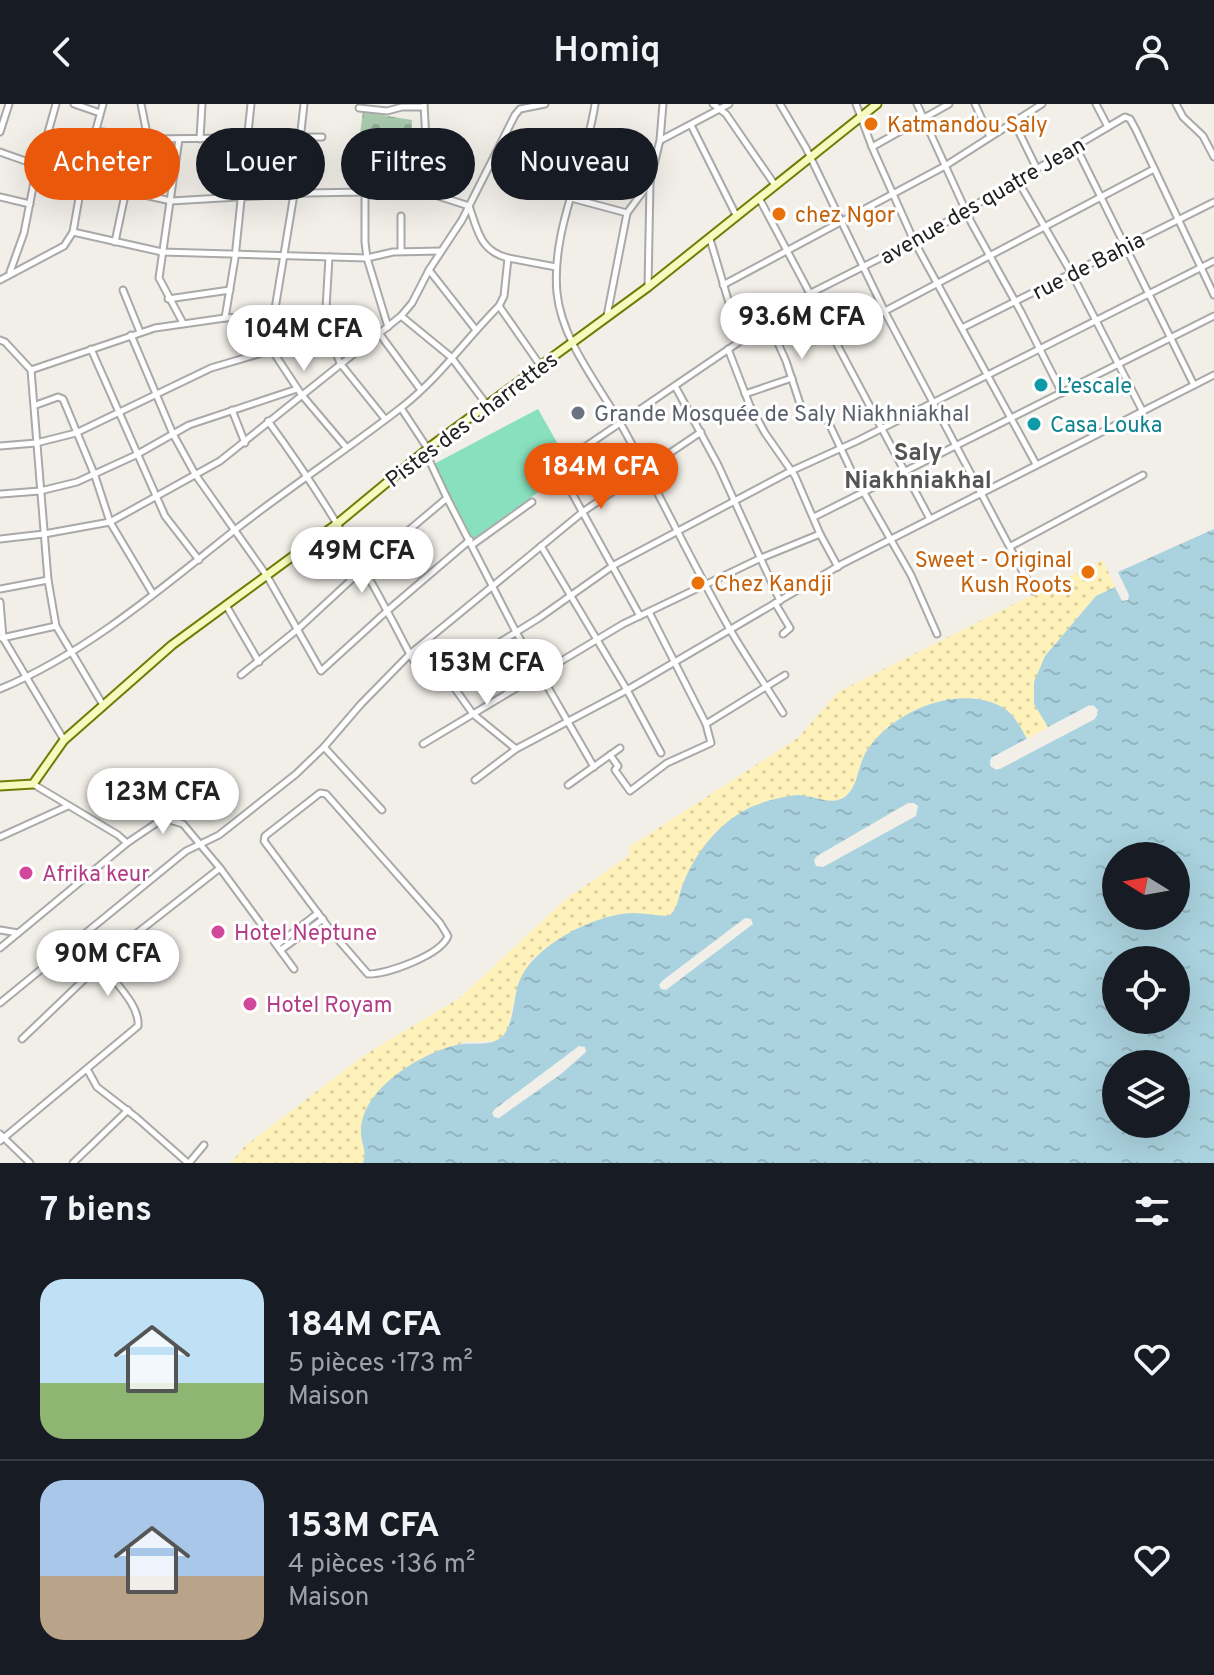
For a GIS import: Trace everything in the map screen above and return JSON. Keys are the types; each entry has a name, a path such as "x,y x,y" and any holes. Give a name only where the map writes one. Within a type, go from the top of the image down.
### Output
{"main road":[{"name":"Pistes des Charrettes","path":"33,784 64,740 172,645 338,523 428,449 648,287 877,104"},
{"path":"0,786 33,784"}],"street":[{"path":"0,132 9,104"},
{"path":"49,128 56,104"},
{"path":"74,104 100,113"},
{"path":"97,128 103,104"},
{"path":"141,104 146,128"},
{"path":"201,128 202,104"},
{"path":"248,128 251,104"},
{"path":"301,128 304,104"},
{"path":"0,539 110,522 220,461 245,443 299,391 401,316 412,303 469,206 520,106 545,104"},
{"path":"591,128 595,104"},
{"path":"658,146 663,104"},
{"path":"713,104 741,135 775,185"},
{"path":"660,140 729,104"},
{"path":"780,104 885,312 1033,591"},
{"path":"856,104 914,241 1036,464"},
{"path":"917,104 966,210 1062,393"},
{"path":"872,147 949,104"},
{"path":"975,104 990,137"},
{"path":"723,285 945,166 1042,104"},
{"path":"1096,104 1108,127"},
{"path":"1176,104 1183,117 1203,136 1214,157"},
{"path":"359,108 424,106 425,128"},
{"name":"avenue des quatre Jean","path":"584,511 558,467 811,293 914,241 1127,117 1154,169"},
{"path":"1014,122 1037,169"},
{"path":"691,125 737,217"},
{"path":"1076,147 1194,385"},
{"path":"0,152 24,161"},
{"path":"834,338 1154,169 1214,295"},
{"path":"1018,181 1072,274 1142,410"},
{"path":"0,197 30,204"},
{"path":"759,198 930,519"},
{"path":"9,274 24,233 31,200"},
{"path":"0,280 64,246 73,232 79,200"},
{"path":"115,242 124,200"},
{"path":"165,200 196,200"},
{"path":"225,318 242,200"},
{"path":"293,200 274,315 272,350 299,391 347,448"},
{"path":"365,200 367,258 388,327"},
{"path":"455,200 469,206 487,249 493,255 556,267"},
{"path":"571,200 556,267 559,305 573,342 621,424 730,629 783,713"},
{"path":"578,200 627,213"},
{"path":"607,318 627,213 637,200"},
{"path":"648,287 650,200"},
{"path":"171,201 159,281 183,323"},
{"name":"rue de Bahia","path":"962,328 1214,202"},
{"path":"401,216 401,251"},
{"path":"73,232 162,252 367,258 401,251 441,251"},
{"path":"710,239 740,340"},
{"path":"329,257 325,325 340,363 385,419"},
{"path":"0,689 71,652 401,408 499,306 504,296 508,258"},
{"path":"268,421 308,475 338,523 410,654 430,683 516,632 614,565 791,471 882,429 1214,261"},
{"path":"429,270 476,330"},
{"path":"123,290 140,332"},
{"path":"168,299 230,290"},
{"path":"499,306 540,365"},
{"path":"31,370 140,332 183,323 324,312"},
{"path":"401,316 451,357 487,405"},
{"path":"814,517 1214,316"},
{"path":"768,321 803,413"},
{"path":"379,333 421,390"},
{"path":"131,335 173,434 195,474 267,576 321,671 387,611 471,543 532,502"},
{"path":"2,342 31,370 48,580 56,626 103,705"},
{"path":"91,349 154,496 165,516 199,560"},
{"path":"728,349 745,394 765,433 795,476 838,567"},
{"path":"0,446 36,443 76,433 224,362 272,350"},
{"path":"475,780 516,749 627,690 838,567 1214,375"},
{"path":"745,394 792,378"},
{"path":"675,386 701,432 761,558 790,628 783,634"},
{"path":"1,494 40,491 95,476 189,425 299,391"},
{"path":"36,405 61,397 95,476 110,522 153,594"},
{"path":"401,408 428,449 430,462 447,498 516,632 594,767"},
{"path":"232,410 245,443"},
{"path":"825,415 840,449 911,575 937,634"},
{"path":"0,1003 199,843 227,830 324,747 410,654 541,546 584,511 701,432"},
{"path":"1011,546 1143,475"},
{"path":"241,675 447,498"},
{"path":"584,511 640,616"},
{"path":"423,744 640,616 761,558 820,534"},
{"path":"541,546 661,753"},
{"path":"0,589 48,580"},
{"path":"0,602 1,638 64,740"},
{"path":"227,607 259,662"},
{"path":"610,755 618,766 615,770 631,791 667,763 710,746 711,737 706,724 648,612"},
{"path":"1,638 56,626"},
{"path":"706,724 785,675"},
{"path":"446,676 473,714 516,749"},
{"path":"324,747 382,810"},
{"path":"568,785 620,748"},
{"path":"33,784 127,843"},
{"path":"323,793 440,923 448,939 423,957 378,974 368,974 323,919 264,841 265,836 323,793"},
{"path":"0,837 68,806"},
{"path":"0,948 127,843 165,819 183,824 220,868 294,969"},
{"path":"22,1039 93,971 105,968 137,933 220,868"},
{"path":"280,947 318,913"},
{"path":"280,947 323,919"},
{"path":"0,930 18,933"},
{"path":"30,1163 2,1138 133,1031 139,1022 129,1001 105,968"},
{"path":"87,1069 97,1087 188,1163 204,1145"},
{"path":"73,1163 128,1110"}],"sand":[{"path":"1103,560 1115,587 1096,596 1045,656 1034,704 1048,727 1027,739 1005,709 983,700 964,698 945,700 908,714 877,738 863,757 853,787 841,799 829,801 804,796 784,797 753,807 731,820 701,854 669,916 656,916 561,938 532,959 518,984 507,1032 498,1041 463,1042 368,1108 361,1133 366,1149 363,1163 231,1163 244,1147 363,1056 461,997 567,898 630,855 629,847 798,738 838,692"}],"green space":[{"path":"363,112 412,120 412,128 361,128"},
{"path":"538,409 563,453 556,468 558,478 473,539 434,464"}],"water":[{"path":"1214,529 1214,1163 363,1163 363,1118 380,1090 407,1067 438,1051 458,1045 488,1043 504,1035 523,974 547,947 564,936 617,915 669,916 675,909 683,884 699,853 713,835 740,813 791,796 804,795 829,801 841,799 853,787 863,757 877,738 908,714 945,700 983,700 1005,709 1016,720 1027,739 991,758 990,765 996,770 1098,715 1090,705 1048,727 1034,704 1034,682 1045,656 1096,596 1115,587 1122,601 1128,600 1129,595 1118,572"}],"pier":[{"path":"1093,705 1098,710 1095,719 1000,769 991,767 993,757 1030,737 1029,742 995,760 994,765 998,766 1092,716 1094,711 1090,709 1050,731 1045,729"},
{"path":"908,803 918,806 916,816 823,867 816,866 814,860 817,856"},
{"path":"745,918 751,919 753,924 666,990 661,989 659,985 662,981"},
{"path":"579,1046 585,1047 586,1052 561,1074 499,1118 494,1117 492,1113 495,1109"}],"place":[{"name":"Katmandou Saly","path":"871,124"},
{"name":"chez Ngor","path":"779,214"},
{"name":"L’escale","path":"1041,385"},
{"name":"Grande Mosquée de Saly Niakhniakhal","path":"578,413"},
{"name":"Casa Louka","path":"1034,424"},
{"name":"Sweet - Original Kush Roots","path":"1088,572"},
{"name":"Chez Kandji","path":"698,583"},
{"name":"Afrika keur","path":"26,873"},
{"name":"Hotel Neptune","path":"218,932"},
{"name":"Hotel Royam","path":"250,1004"}],"district":[{"name":"Saly Niakhniakhal","path":"918,466"}]}
